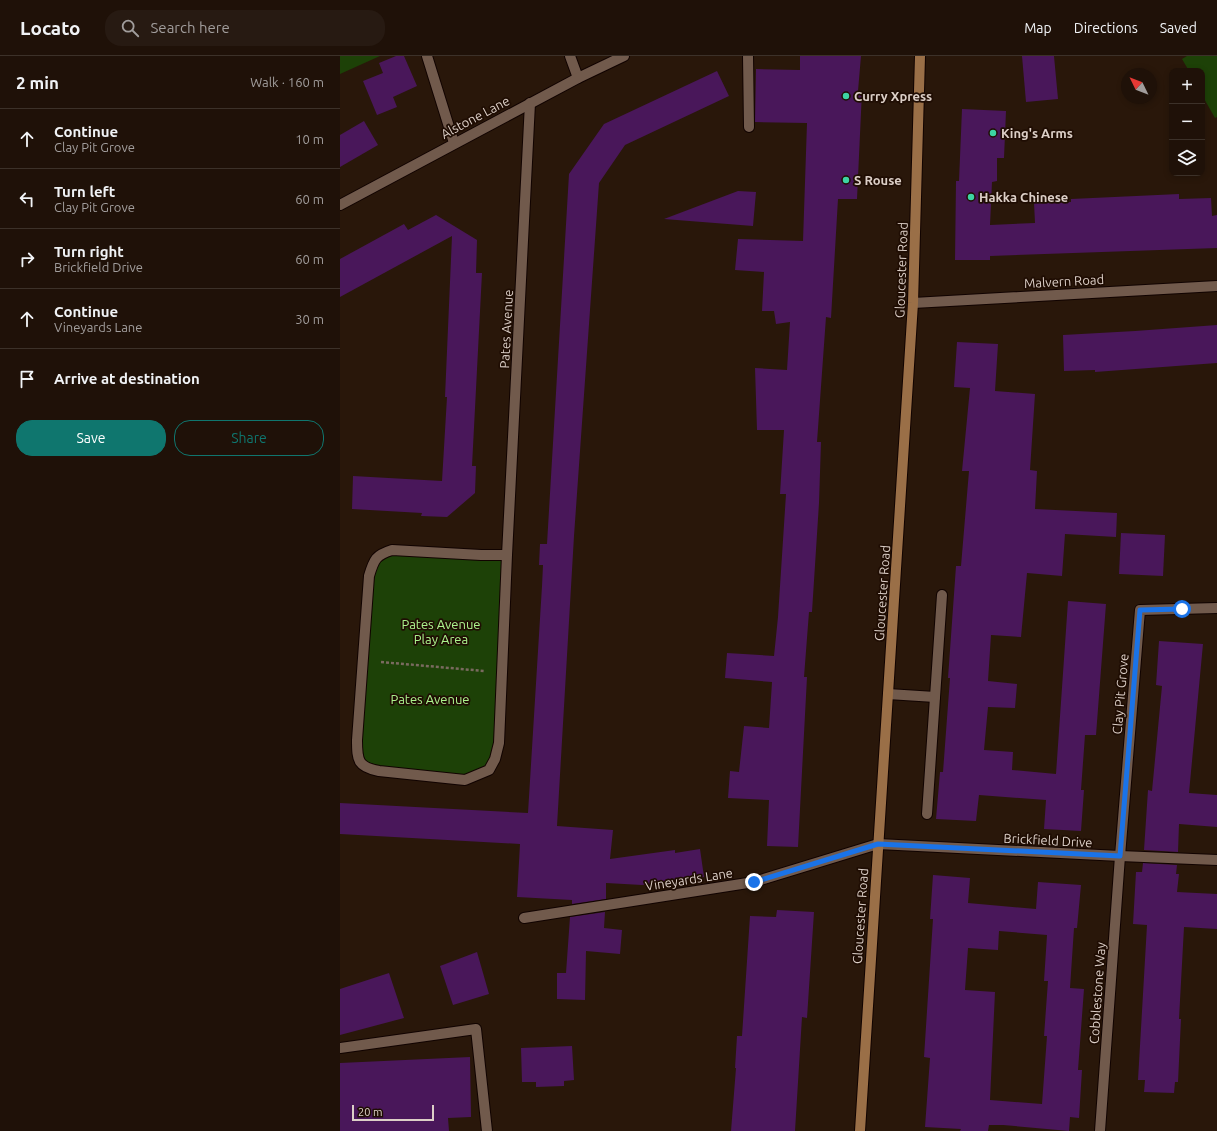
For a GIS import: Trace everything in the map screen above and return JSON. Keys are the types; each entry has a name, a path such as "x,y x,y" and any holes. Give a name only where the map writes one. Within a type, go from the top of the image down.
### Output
{"main road":[{"name":"Gloucester Road","path":"860,1131 913,303 920,56"}],"street":[{"path":"427,56 454,143"},
{"path":"570,56 578,78"},
{"name":"Alstone Lane","path":"340,205 454,143 578,78 624,56"},
{"path":"748,56 749,127"},
{"name":"Pates Avenue","path":"507,555 392,550 380,554 373,562 369,576 357,740 357,754 360,764 368,769 379,771 465,780 489,770 495,759 499,743 530,104"},
{"name":"Malvern Road","path":"913,303 1217,286"},
{"path":"928,814 942,596"},
{"name":"Clay Pit Grove","path":"1120,856 1140,610 1217,608"},
{"path":"888,694 935,697"},
{"name":"Brickfield Drive","path":"878,844 1217,860"},
{"name":"Vineyards Lane","path":"524,918 754,882 878,844"},
{"name":"Cobblestone Way","path":"1100,1131 1120,856"},
{"path":"340,1048 476,1029 487,1131"}],"path":[{"path":"363,660 502,672"}],"green space":[{"path":"340,56 380,56 340,74"},
{"path":"1187,56 1217,56 1217,117 1215,118 1205,100 1205,68 1187,68 1182,59"},
{"name":"Pates Avenue","path":"380,554 507,555 499,743 489,770 465,780 368,769 357,740 369,576"}],"building":[{"path":"396,56 404,56 417,86 393,97 397,107 377,115 363,81 383,73 379,63"},
{"path":"800,56 861,56 858,91 862,91 857,199 838,199 831,318 826,317 817,442 821,442 819,503 812,612 809,612 804,677 807,677 798,847 767,846 769,800 728,798 730,771 739,772 744,726 769,728 772,682 725,678 727,653 774,656 786,494 780,494 784,430 757,430 755,368 787,370 790,322 776,324 774,311 762,311 764,272 735,270 738,239 803,241 807,123 755,122 756,69 800,70"},
{"path":"1022,56 1054,56 1058,99 1026,102"},
{"path":"717,71 729,96 625,145 599,183 574,536 557,826 613,830 610,859 675,850 675,853 700,849 704,877 642,885 606,883 606,899 572,904 572,900 517,897 520,844 340,834 340,803 528,813 543,565 539,565 540,544 547,544 569,174 604,124"},
{"path":"962,109 1006,111 1004,158 997,158 997,181 992,182 990,225 1035,223 1034,203 1071,202 1071,199 1179,194 1179,199 1211,198 1212,216 1217,215 1217,248 990,256 990,260 955,260 956,181 959,181"},
{"path":"364,121 378,145 340,167 340,135"},
{"path":"738,191 756,192 753,226 664,219"},
{"path":"436,215 477,240 476,273 482,273 472,466 476,466 475,493 447,517 421,516 422,513 352,509 353,476 442,481 447,397 445,397 452,236 340,297 340,259 404,224 408,230"},
{"path":"1217,325 1217,363 1095,372 1095,370 1064,371 1063,335"},
{"path":"957,342 998,344 995,391 1035,394 1030,470 1037,471 1035,509 1117,513 1116,537 1065,534 1062,576 1027,573 1021,637 991,635 988,681 1017,684 1015,708 988,707 984,750 1013,752 1012,770 1056,774 1068,601 1106,604 1096,735 1085,735 1081,790 1084,790 1081,831 1044,829 1046,800 979,795 976,821 936,819 940,772 943,772 956,566 961,566 969,471 962,471 970,388 954,387"},
{"path":"1121,533 1165,535 1163,576 1119,574"},
{"path":"1159,641 1203,644 1189,793 1217,795 1217,827 1179,824 1178,852 1144,850 1148,790 1152,791 1162,686 1156,685"},
{"path":"1143,863 1177,865 1176,874 1179,874 1177,892 1217,894 1217,929 1184,927 1179,1019 1181,1019 1178,1082 1175,1082 1174,1093 1144,1092 1145,1080 1138,1080 1147,925 1133,924 1136,872 1142,872"},
{"path":"933,875 970,878 968,903 1036,909 1038,882 1081,885 1077,928 1074,928 1070,988 1084,989 1078,1070 1082,1070 1079,1118 1070,1117 1069,1131 1003,1125 989,1125 988,1131 960,1131 961,1129 925,1127 930,1058 924,1057 933,919 930,919","holes":["999,931 1047,935 1044,981 1048,981 1044,1036 1047,1036 1042,1104 990,1100 995,992 965,990 968,948 998,950"]},
{"path":"777,910 814,912 807,1018 802,1017 795,1131 731,1131 737,1036 742,1036 750,916 776,917"},
{"path":"605,912 604,928 622,930 620,954 586,951 585,1000 557,999 557,973 566,973 570,917"},
{"path":"477,952 489,994 453,1005 440,966"},
{"path":"389,973 404,1018 340,1035 340,989"},
{"path":"572,1046 574,1080 564,1081 564,1086 536,1087 536,1082 522,1082 521,1048"},
{"path":"470,1057 471,1117 448,1118 449,1131 340,1131 340,1063"}],"place":[{"name":"Curry Xpress","path":"846,96"},
{"name":"King's Arms","path":"993,133"},
{"name":"S Rouse","path":"846,180"},
{"name":"Hakka Chinese","path":"971,197"}],"route":[{"path":"754,882 878,844 1120,856 1140,610 1182,609"}],"park label":[{"name":"Pates Avenue Play Area","path":"441,632"}]}
